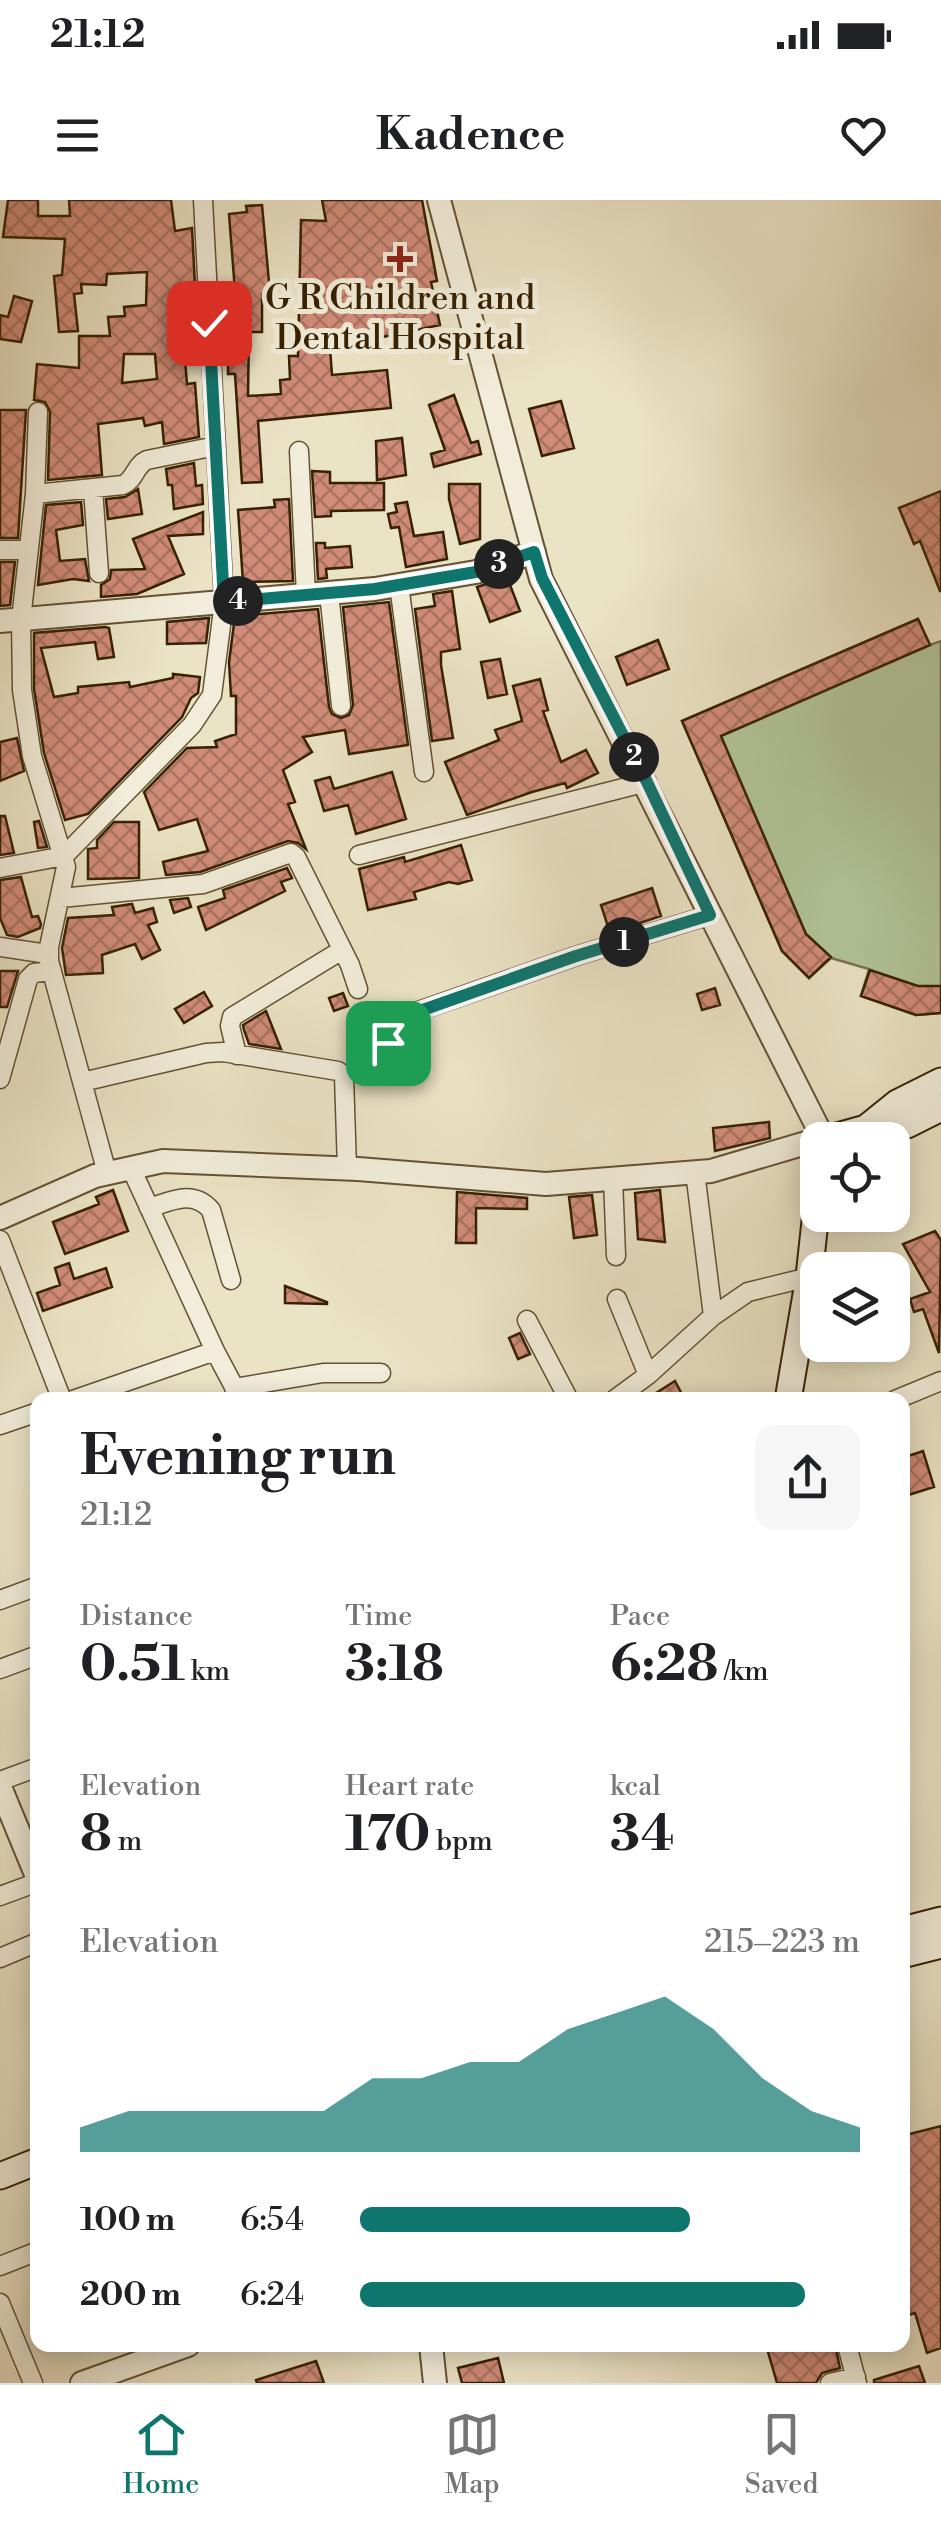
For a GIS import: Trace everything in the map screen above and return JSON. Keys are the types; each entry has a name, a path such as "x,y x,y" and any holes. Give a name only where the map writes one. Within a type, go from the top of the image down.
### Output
{"main road":[{"path":"873,1122 897,1103 941,1081"},
{"path":"910,1124 941,1108"},
{"path":"789,1392 800,1330"},
{"path":"910,1928 941,1920"},
{"path":"910,1953 941,1945"},
{"path":"0,2176 30,2164"}],"street":[{"path":"0,868 64,856 203,712 216,679 224,602 202,200"},
{"path":"439,200 542,578 814,1122"},
{"path":"38,412 29,550 10,621 32,756 64,856 66,878 50,962 107,1174"},
{"path":"35,494 127,483 147,460 216,446"},
{"path":"298,452 318,594 341,706"},
{"path":"94,489 99,572"},
{"path":"0,550 29,550"},
{"path":"10,621 399,584 476,572 534,552"},
{"path":"399,584 424,772"},
{"path":"359,855 647,782"},
{"path":"61,898 203,884 291,853 358,989"},
{"path":"388,1043 400,1018 576,956 710,915"},
{"path":"0,947 50,962"},
{"path":"237,1054 230,1026 232,1017 342,950"},
{"path":"0,1079 6,1030 28,979 50,962"},
{"path":"82,1082 206,1053 237,1054 342,1073 346,1169"},
{"path":"0,1218 107,1174 163,1161 546,1184 712,1171 800,1146"},
{"path":"131,1168 237,1392"},
{"path":"695,1172 713,1316"},
{"path":"613,1178 616,1256"},
{"path":"149,1208 183,1197 205,1202 231,1280"},
{"path":"0,1240 59,1392"},
{"path":"625,1392 713,1316 748,1292 800,1279"},
{"path":"616,1299 648,1375"},
{"path":"527,1320 565,1392"},
{"path":"95,1392 215,1350"},
{"path":"246,1392 323,1373 381,1373"},
{"path":"910,1394 941,1381"},
{"path":"0,1425 30,1415"},
{"path":"0,1600 30,1589"},
{"path":"0,1669 30,1658"},
{"path":"30,1771 0,1784 30,1860"},
{"path":"0,1896 30,1883"},
{"path":"0,1958 30,1945"},
{"path":"0,2266 30,2254"},
{"path":"0,2303 33,2383"},
{"path":"87,2382 169,2352"},
{"path":"432,2352 436,2383"},
{"path":"830,2383 856,2380 849,2352"}],"green space":[{"path":"918,619 930,645 941,641 941,1013 916,1015 861,996 869,969 831,958 809,978 782,951 682,721"}],"building":[{"path":"8,200 38,200 38,216 70,216 69,200 171,200 175,231 192,228 195,286 175,287 176,348 184,347 187,384 195,383 199,437 164,444 162,422 145,426 143,418 98,424 102,475 48,480 50,412 45,402 34,400 37,364 79,368 79,336 110,336 108,317 125,316 124,307 146,305 147,272 107,274 106,285 81,284 82,293 74,294 78,331 59,332 54,276 62,275 65,239 3,237","holes":["124,354 155,354 157,379 122,383"]},
{"path":"322,200 422,200 437,281 431,282 440,325 330,348 332,375 387,370 391,408 258,421 262,482 242,483 235,374 228,374 228,338 223,338 221,305 236,304 229,214 247,212 246,206 262,205 270,293 262,294 262,332 249,332 248,396 281,394 280,380 290,379 289,356 298,356 301,220 326,221"},
{"path":"14,296 32,301 21,342 0,339 0,315 8,317"},
{"path":"454,395 471,443 478,441 481,454 434,467 431,454 445,450 429,405"},
{"path":"561,401 574,448 542,456 529,409"},
{"path":"0,410 26,410 18,538 0,538"},
{"path":"402,438 406,475 377,480 376,441"},
{"path":"194,463 196,486 202,485 203,504 174,509 166,469"},
{"path":"312,471 330,472 330,483 384,483 384,510 331,511 331,516 315,517"},
{"path":"449,484 480,484 480,539 460,544"},
{"path":"138,489 142,514 108,519 106,499 125,497"},
{"path":"941,491 940,591 920,541 914,544 899,508"},
{"path":"289,499 293,581 243,582 238,510 275,507 274,500"},
{"path":"81,502 83,525 56,530 60,561 85,559 89,581 73,579 38,585 46,505"},
{"path":"407,502 414,536 443,532 447,559 406,567 399,527 391,528 388,514 397,512 395,504"},
{"path":"203,512 203,534 168,536 184,574 137,594 101,597 101,585 110,579 111,570 145,569 133,539"},
{"path":"316,543 325,543 325,548 350,546 352,567 326,569 327,578 318,579"},
{"path":"0,562 15,562 10,605 0,606"},
{"path":"507,577 520,611 490,622 477,587"},
{"path":"452,591 460,649 441,652 441,665 453,738 432,741 415,609 435,606 433,594"},
{"path":"389,602 408,745 349,754 345,730 303,737 312,752 283,770 295,802 288,804 306,849 288,841 200,872 166,875 163,862 208,851 197,819 159,830 144,792 187,748 217,747 215,741 236,734 236,696 231,696 229,662 235,616 318,609 329,707 332,714 341,718 349,715 353,705 343,607"},
{"path":"209,618 206,643 167,644 167,622"},
{"path":"918,619 930,645 721,736 806,934 831,957 809,978 782,951 682,721"},
{"path":"109,628 114,657 98,659 95,642 41,648 54,697 78,693 78,687 129,682 130,687 173,678 173,674 200,677 198,693 191,698 182,717 88,814 65,820 44,753 34,689 34,633"},
{"path":"658,640 669,669 627,685 616,657"},
{"path":"500,659 507,694 488,698 481,662"},
{"path":"540,679 548,710 543,711 561,762 586,750 598,773 567,788 565,783 467,815 445,762 499,740 495,730 522,721 513,686"},
{"path":"17,738 24,771 0,781 0,742"},
{"path":"392,772 406,819 356,834 348,805 324,811 315,781 330,777 334,789"},
{"path":"0,816 5,816 14,853 0,855"},
{"path":"39,821 47,847 38,848 34,822"},
{"path":"114,822 139,822 139,878 88,879 88,849 97,848 97,840"},
{"path":"461,845 472,880 414,892 416,899 368,910 359,869 404,857 405,862"},
{"path":"287,868 292,878 281,882 285,891 206,930 198,907 225,898 223,890"},
{"path":"21,877 32,917 38,916 41,924 18,937 7,935 0,918 0,880"},
{"path":"652,888 661,916 610,933 601,905"},
{"path":"188,898 191,907 174,913 170,900"},
{"path":"132,904 135,913 153,908 157,922 148,925 160,950 142,959 135,944 102,955 103,973 66,975 62,948 68,918 114,915 112,907"},
{"path":"870,970 918,986 941,986 941,1013 916,1015 861,996"},
{"path":"0,971 18,971 7,1007 0,1007"},
{"path":"715,988 720,1005 702,1010 697,994"},
{"path":"204,992 212,1006 184,1023 175,1009"},
{"path":"343,993 348,1006 334,1011 329,998"},
{"path":"266,1011 281,1049 249,1044 243,1025"},
{"path":"769,1122 770,1138 715,1151 713,1128"},
{"path":"113,1190 128,1231 65,1254 53,1222 99,1204 96,1197"},
{"path":"660,1190 665,1242 638,1239 635,1193"},
{"path":"457,1192 527,1198 527,1209 476,1208 476,1243 456,1243"},
{"path":"592,1195 597,1235 574,1238 569,1197"},
{"path":"935,1231 941,1240 939,1353 923,1309 914,1312 910,1299 930,1292 903,1244"},
{"path":"69,1263 74,1279 106,1268 112,1287 43,1311 37,1293 60,1285 55,1268"},
{"path":"285,1286 327,1302 327,1304 285,1303"},
{"path":"520,1333 530,1354 518,1359 509,1338"},
{"path":"675,1381 681,1392 658,1392"},
{"path":"923,1451 934,1487 910,1494 910,1455"},
{"path":"941,2126 941,2348 927,2353 915,2313 910,2315 910,2134"},
{"path":"768,2352 837,2352 840,2368 822,2373 816,2383 777,2383"},
{"path":"498,2358 504,2383 462,2383 458,2368"},
{"path":"316,2361 324,2383 257,2383 256,2380"},
{"path":"919,2366 925,2383 874,2383 874,2380"}],"place":[{"name":"G R Children and Dental Hospital","path":"400,259"}],"route":[{"path":"209,323 224,602 375,589 476,572 534,552 542,578 710,915 576,956 400,1018 388,1043"}]}
